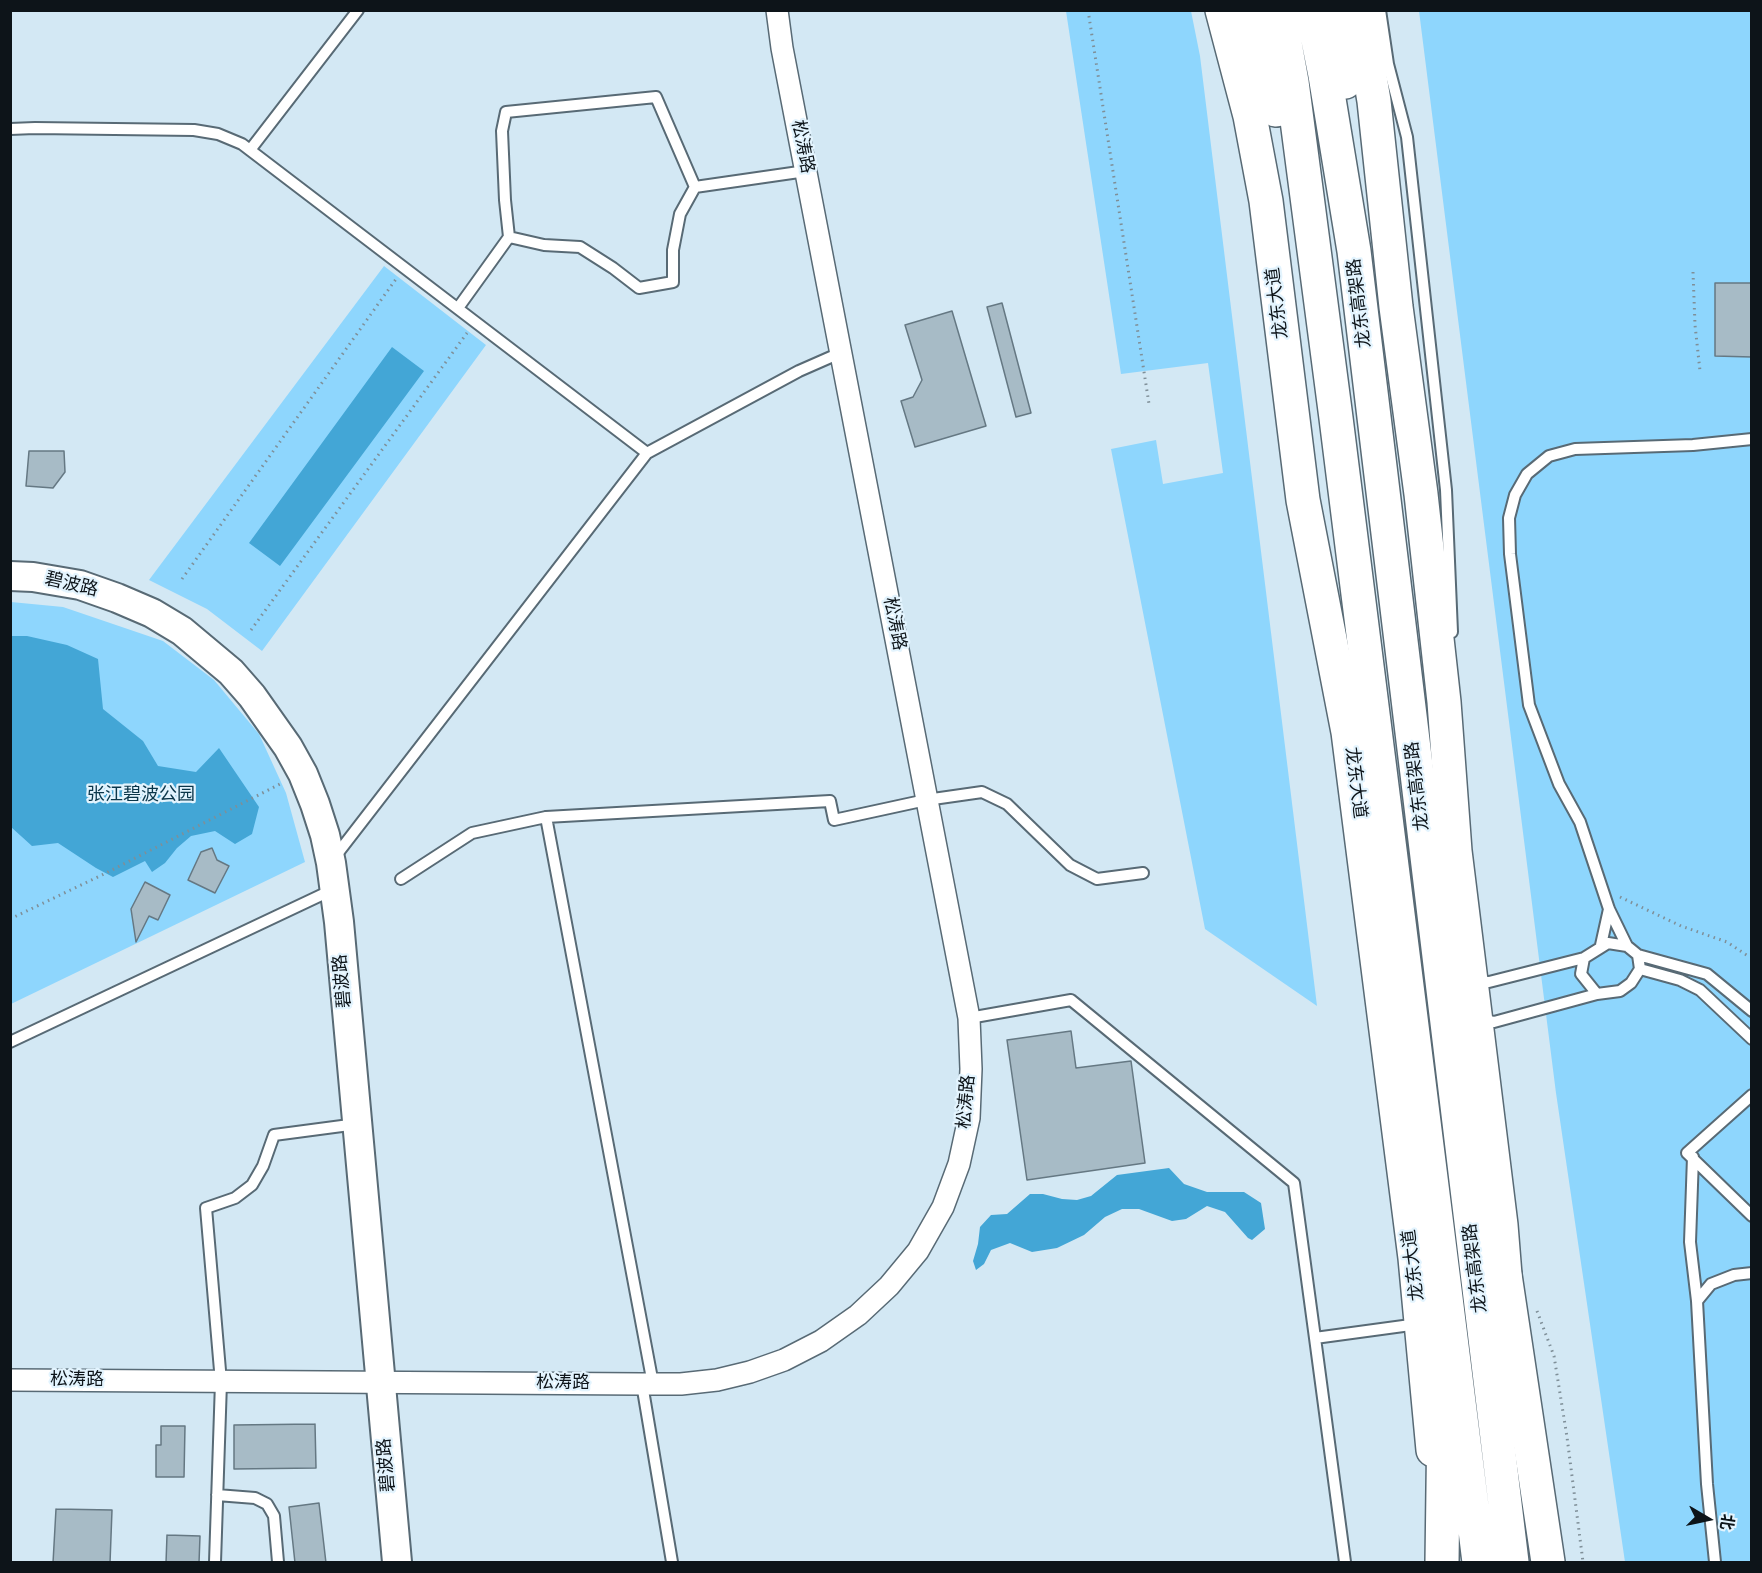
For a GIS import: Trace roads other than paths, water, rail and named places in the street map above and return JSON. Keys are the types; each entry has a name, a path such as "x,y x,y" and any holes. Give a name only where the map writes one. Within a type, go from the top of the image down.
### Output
{"main road":[{"name":"龙东大道","path":"1222,10 1250,116 1266,201 1303,500 1348,732 1422,1324 1431,1410 1441,1563"},
{"path":"1251,10 1276,109 1336,417"},
{"name":"龙东高架路","path":"1279,10 1292,82 1336,417 1446,1284 1479,1563"},
{"name":"龙东高架路","path":"1312,10 1354,251 1512,1563"},
{"path":"1339,10 1354,251"},
{"path":"1359,10 1374,101 1396,307 1444,702 1455,851 1501,1225 1505,1275 1512,1563"},
{"path":"1371,10 1396,136 1440,491 1444,560 1444,702"},
{"path":"1505,1275 1548,1563"},
{"path":"1441,1563 1446,1284"}],"street":[{"name":"松涛路","path":"10,1380 648,1384 717,1380 784,1360 821,1341 858,1315 890,1286 918,1251 943,1207 959,1164 969,1118 971,1069 969,1018 840,353 777,10"},
{"name":"碧波路","path":"10,576 33,577 80,585 152,613 182,631 231,672 252,696 272,722 303,774 322,825 332,876 398,1563"}],"lane":[{"path":"250,150 358,10"},
{"path":"1380,10 1388,64 1407,136 1446,490 1453,648"},
{"path":"458,308 509,237 502,131 506,112 656,97 695,188"},
{"path":"10,129 194,130 218,134 242,144 647,453"},
{"path":"695,188 806,171"},
{"path":"509,237 544,244 580,247 639,288 673,282 673,250 680,214 695,188"},
{"path":"10,1042 332,876 647,453 799,371 840,353"},
{"path":"1752,439 1693,445 1575,449 1549,456 1527,474 1515,495 1509,518 1510,554 1529,705 1559,784 1580,822 1609,909 1627,946 1638,955 1707,974 1752,1011"},
{"path":"400,879 472,833 546,817 830,801 834,820 926,800 982,792 1007,804 1070,865 1097,879 1143,873"},
{"path":"546,817 648,1384 672,1563"},
{"path":"1601,945 1609,909"},
{"path":"1471,981 1489,982 1584,958 1601,945 1608,943 1627,946"},
{"path":"1476,1018 1494,1022 1598,994 1620,991 1631,983 1640,969 1638,955"},
{"path":"1584,958 1581,974 1598,994"},
{"path":"1640,969 1680,980 1700,990 1752,1039"},
{"path":"969,1018 1071,1000 1294,1183 1344,1563"},
{"path":"1752,1095 1687,1153 1752,1216"},
{"path":"215,1563 220,1382 206,1208 235,1198 252,1185 274,1135 357,1124"},
{"path":"1693,1157 1690,1242 1697,1301 1707,1484 1715,1563"},
{"path":"1697,1301 1711,1284 1734,1275 1752,1273"},
{"path":"1315,1338 1422,1324"},
{"path":"217,1495 255,1498 267,1504 274,1516 278,1563"}],"park label":[{"name":"张江碧波公园","path":"141,796"}]}
